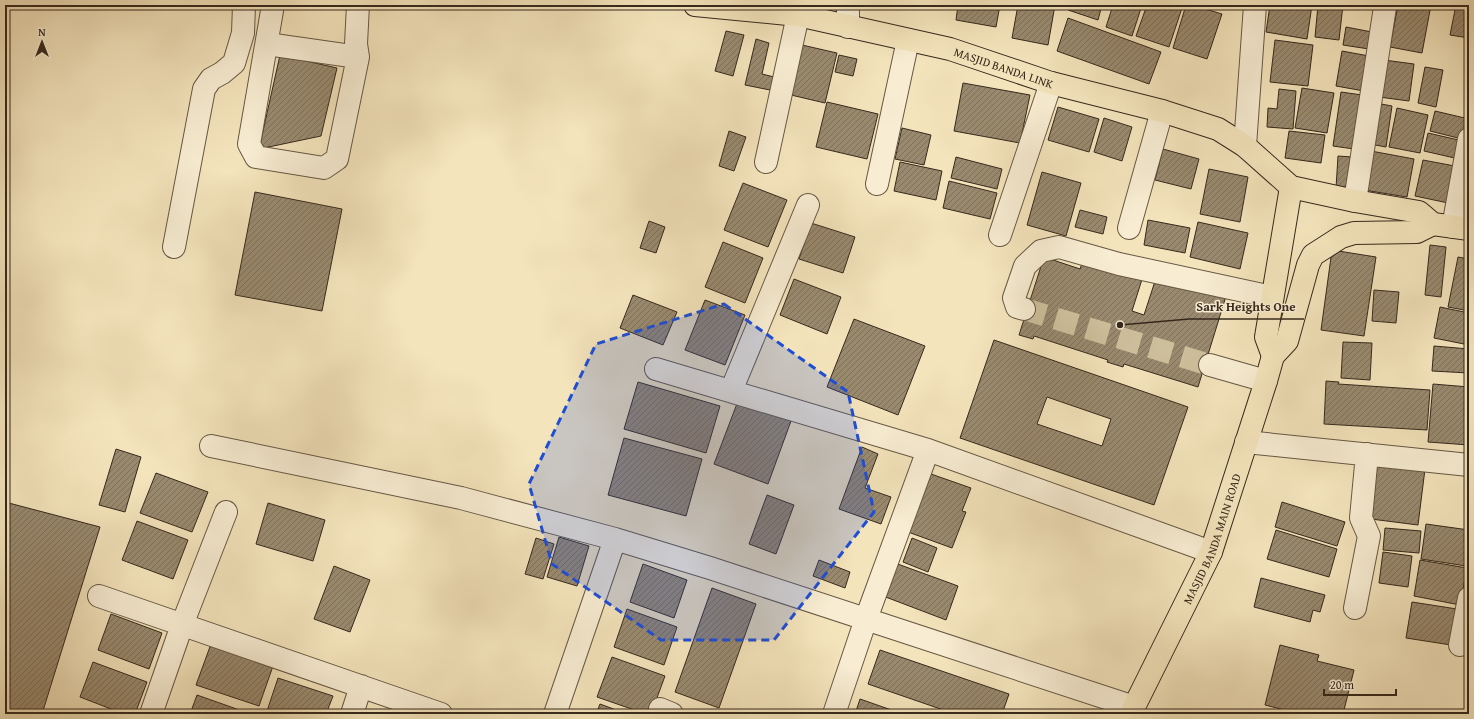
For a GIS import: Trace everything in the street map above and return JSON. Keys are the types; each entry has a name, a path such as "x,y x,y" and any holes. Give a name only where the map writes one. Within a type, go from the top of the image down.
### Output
{"main road":[{"name":"MASJID BANDA LINK","path":"695,5 798,15 950,49 1051,83 1162,111 1218,129 1245,146 1291,187"},
{"path":"1273,356 1266,337 1291,187 1355,201 1419,212 1452,226"},
{"name":"MASJID BANDA MAIN ROAD","path":"1133,711 1211,552 1273,356 1287,341 1308,265 1313,255 1341,236 1354,233 1417,232 1452,226"},
{"path":"1268,322 1291,328"}],"street":[{"path":"174,247 204,89 211,79 222,73 234,63 243,33 244,5"},
{"path":"273,5 248,144 256,157 324,168 337,159 358,57 356,44 358,5"},
{"path":"848,5 848,27"},
{"path":"1245,146 1255,5"},
{"path":"1355,201 1385,7"},
{"path":"766,162 798,15"},
{"path":"877,184 908,40"},
{"path":"267,44 358,57"},
{"path":"1000,235 1051,83"},
{"path":"1129,228 1162,111"},
{"path":"1452,226 1469,139"},
{"path":"731,391 808,205"},
{"path":"1024,309 1017,307 1014,298 1025,266 1041,251 1059,247 1119,264 1272,297"},
{"path":"1210,365 1266,380"},
{"path":"656,369 928,450 1211,552"},
{"path":"1246,442 1469,465"},
{"path":"211,446 461,498 615,539 710,568 866,619 1133,711"},
{"path":"834,714 866,619 928,450"},
{"path":"1355,608 1369,536 1361,518 1367,454"},
{"path":"151,714 182,625 226,512"},
{"path":"555,714 615,539"},
{"path":"99,596 441,714"},
{"path":"1460,645 1469,598"},
{"path":"352,714 361,686"}],"highlighted area":[{"path":"724,304 848,392 874,512 774,640 661,640 552,564 529,484 596,344"}],"building":[{"path":"865,5 885,5 885,7 865,7"},
{"path":"958,5 1000,5 996,27 956,20"},
{"path":"1018,5 1055,5 1048,45 1012,38"},
{"path":"1069,5 1102,5 1098,20 1068,10"},
{"path":"1113,5 1142,5 1132,36 1106,27"},
{"path":"1147,5 1183,5 1169,47 1136,36"},
{"path":"1186,5 1192,5 1222,14 1207,59 1173,48"},
{"path":"1270,5 1312,5 1307,39 1266,32"},
{"path":"1318,5 1343,5 1339,40 1315,37"},
{"path":"1398,5 1431,5 1422,53 1390,47"},
{"path":"1456,5 1469,5 1469,38 1450,35"},
{"path":"1068,18 1161,52 1149,84 1057,51"},
{"path":"1346,27 1372,32 1369,49 1343,45"},
{"path":"726,31 744,35 733,76 715,71"},
{"path":"756,39 769,43 762,74 778,78 775,91 745,85"},
{"path":"1275,40 1313,45 1308,86 1270,82"},
{"path":"802,45 837,53 825,103 791,95"},
{"path":"1342,51 1369,56 1364,91 1336,86"},
{"path":"280,55 337,68 321,136 259,149"},
{"path":"839,55 857,59 853,76 835,72"},
{"path":"1384,60 1414,64 1409,101 1379,97"},
{"path":"1425,67 1443,70 1436,107 1418,103"},
{"path":"963,83 1030,95 1020,143 954,131"},
{"path":"1302,88 1334,93 1327,133 1295,128"},
{"path":"1279,89 1296,91 1293,129 1267,127 1268,108 1277,109"},
{"path":"1341,92 1362,95 1354,149 1333,146"},
{"path":"827,102 878,114 867,159 816,147"},
{"path":"1376,103 1392,106 1386,147 1370,144"},
{"path":"1058,107 1099,119 1089,152 1048,140"},
{"path":"1397,108 1428,115 1420,153 1389,147"},
{"path":"1435,111 1469,119 1466,140 1430,131"},
{"path":"1104,118 1132,127 1122,161 1094,152"},
{"path":"902,128 931,135 924,165 895,159"},
{"path":"729,131 746,137 734,171 719,166"},
{"path":"1289,131 1325,135 1321,163 1285,158"},
{"path":"1428,133 1463,141 1459,159 1424,151"},
{"path":"1163,149 1199,159 1191,189 1155,180"},
{"path":"1371,151 1414,159 1407,197 1364,190"},
{"path":"1338,156 1352,157 1349,189 1336,188"},
{"path":"956,157 1002,169 997,189 951,178"},
{"path":"1423,160 1460,167 1453,204 1415,196"},
{"path":"900,162 942,171 936,200 894,191"},
{"path":"1209,169 1248,177 1240,222 1200,214"},
{"path":"1042,172 1081,183 1066,236 1027,225"},
{"path":"949,181 997,193 990,219 943,208"},
{"path":"743,183 787,200 768,247 724,230"},
{"path":"255,192 342,209 322,311 235,295"},
{"path":"1080,210 1107,217 1103,234 1075,227"},
{"path":"1148,220 1190,228 1185,253 1144,245"},
{"path":"649,221 665,227 656,253 640,248"},
{"path":"1198,222 1248,233 1240,269 1190,257"},
{"path":"811,223 855,237 843,273 799,259"},
{"path":"723,242 763,258 745,303 705,287"},
{"path":"1430,245 1446,247 1441,297 1425,295"},
{"path":"1332,250 1376,257 1364,336 1321,330"},
{"path":"1044,257 1080,269 1084,258 1144,273 1132,311 1144,315 1157,275 1227,293 1198,387 1124,364 1123,367 1107,362 1108,360 1034,336 1033,339 1019,335"},
{"path":"1458,257 1469,259 1469,311 1448,307"},
{"path":"794,279 841,297 827,334 780,315"},
{"path":"1374,290 1399,292 1396,323 1372,321"},
{"path":"633,295 677,312 663,345 620,328"},
{"path":"705,300 745,315 725,365 685,350"},
{"path":"1440,307 1469,313 1469,345 1434,338"},
{"path":"854,319 925,346 898,415 827,387"},
{"path":"994,340 1188,407 1154,505 960,438","holes":["1047,397 1111,419 1102,446 1037,424"]},
{"path":"1343,342 1372,343 1370,380 1341,378"},
{"path":"1434,346 1469,349 1469,373 1432,371"},
{"path":"1326,381 1339,382 1338,384 1430,390 1427,430 1324,424"},
{"path":"638,382 720,406 706,453 624,429"},
{"path":"1433,384 1469,387 1469,445 1428,442"},
{"path":"738,401 791,421 768,484 714,464"},
{"path":"624,438 702,459 686,516 608,495"},
{"path":"862,447 878,454 865,488 891,497 881,524 839,509"},
{"path":"116,449 141,457 125,512 99,505"},
{"path":"1377,464 1425,469 1418,525 1371,519"},
{"path":"156,473 208,492 192,532 140,513"},
{"path":"931,474 971,488 962,511 966,512 952,548 908,532"},
{"path":"767,495 794,505 776,554 749,544"},
{"path":"5,502 100,527 42,714 5,714"},
{"path":"1282,502 1345,522 1337,546 1275,527"},
{"path":"268,503 325,520 313,561 256,544"},
{"path":"137,521 188,540 173,579 122,560"},
{"path":"1426,524 1469,530 1469,545 1466,566 1421,559"},
{"path":"1385,528 1421,531 1419,553 1383,550"},
{"path":"1276,530 1337,549 1329,577 1267,559"},
{"path":"559,537 589,546 577,586 547,577"},
{"path":"536,538 554,544 543,579 525,574"},
{"path":"912,538 937,548 928,572 903,562"},
{"path":"1383,552 1412,556 1408,587 1379,583"},
{"path":"819,560 850,572 845,588 813,576"},
{"path":"1420,560 1467,568 1460,605 1414,596"},
{"path":"895,563 958,586 946,620 883,596"},
{"path":"643,564 687,580 674,618 630,602"},
{"path":"334,566 370,580 350,632 314,619"},
{"path":"1261,578 1325,595 1320,612 1313,610 1310,622 1254,607"},
{"path":"712,588 756,604 719,708 675,692"},
{"path":"1412,602 1457,609 1451,645 1406,638"},
{"path":"627,609 677,627 664,665 614,647"},
{"path":"111,614 162,633 149,669 98,650"},
{"path":"211,644 273,666 259,706 196,685"},
{"path":"1280,645 1319,655 1317,661 1354,670 1343,714 1300,714 1265,705"},
{"path":"880,650 1009,694 1002,714 955,714 868,684"},
{"path":"612,657 665,676 651,714 646,714 597,697"},
{"path":"93,662 147,682 135,714 124,714 80,697"},
{"path":"278,678 333,696 326,714 266,714"},
{"path":"197,695 248,713 248,714 190,714"},
{"path":"860,699 903,714 855,714"},
{"path":"600,704 627,714 596,714"}],"tunnel":[{"path":"1024,309 1210,365"}],"place":[{"name":"Sark Heights One","path":"1120,325"}]}
